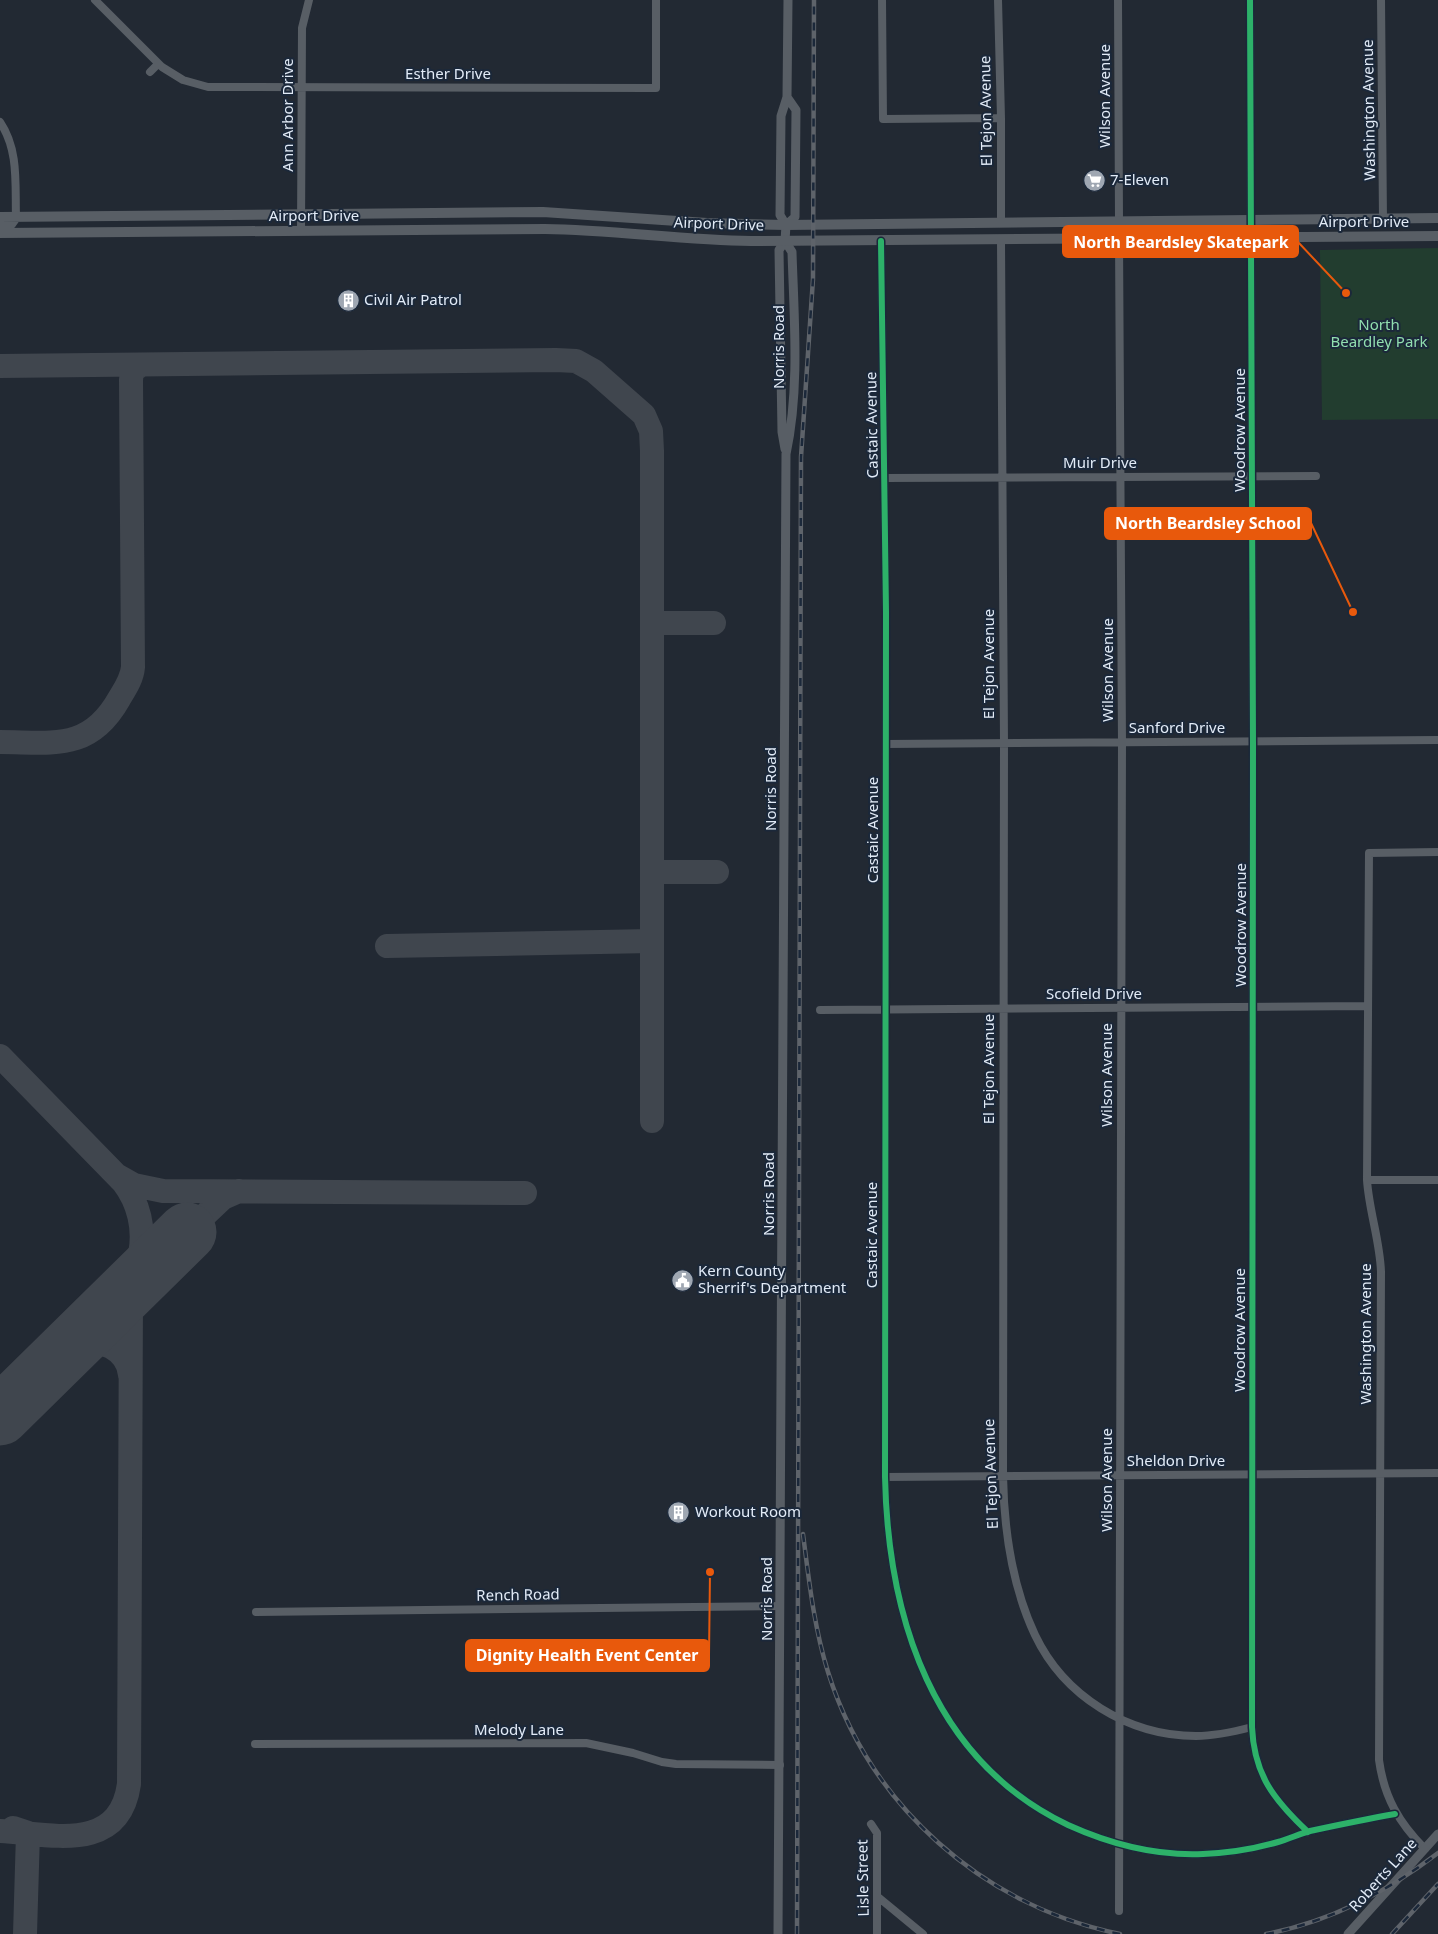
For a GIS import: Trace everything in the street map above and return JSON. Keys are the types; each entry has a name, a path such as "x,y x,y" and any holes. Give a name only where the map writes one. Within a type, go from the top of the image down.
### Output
{"main road":[{"name":"Airport Drive","path":"0,217 543,212 707,223 786,225 1438,218"},
{"path":"0,226 11,224 16,217"},
{"name":"Airport Drive","path":"0,233 555,229 608,231 720,241 786,242 1438,236"}],"street":[{"name":"Esther Drive","path":"95,0 158,64 172,75 183,80 208,87 302,88 656,88 656,0"},
{"name":"Ann Arbor Drive","path":"301,230 302,28 309,0"},
{"name":"Norris Road","path":"786,454 792,428 794,344 792,252 786,242 786,225 780,215 781,116 787,97 788,0"},
{"path":"882,0 883,119 1001,118"},
{"name":"El Tejon Avenue","path":"998,0 1001,222"},
{"name":"Wilson Avenue","path":"1118,0 1119,221"},
{"name":"Woodrow Avenue","path":"1250,0 1253,475 1252,1727 1255,1756 1268,1787 1286,1812 1308,1832"},
{"name":"Washington Avenue","path":"1381,0 1383,219"},
{"path":"150,72 158,64"},
{"name":"Norris Road","path":"786,225 795,217 796,120 796,110 787,97"},
{"path":"0,122 10,139 13,149 16,217"},
{"name":"Wilson Avenue","path":"1119,239 1122,742 1119,1911"},
{"name":"El Tejon Avenue","path":"1001,240 1004,743 1003,1500 1010,1552 1028,1618 1035,1635 1055,1667 1069,1683 1098,1707 1120,1719 1156,1732 1178,1735 1218,1734 1252,1727"},
{"name":"Castaic Avenue","path":"881,241 885,478 886,744 884,1477 887,1532 900,1600 914,1649 923,1674 947,1719 979,1760 1018,1794 1057,1819 1080,1830 1119,1844 1153,1850 1202,1854 1253,1848 1308,1832 1395,1814"},
{"name":"Norris Road","path":"778,1934 786,454 782,432 779,250 786,242"},
{"name":"Muir Drive","path":"885,478 1316,476"},
{"name":"Sanford Drive","path":"886,744 1438,740"},
{"name":"Washington Avenue","path":"1395,1814 1385,1791 1379,1760 1381,1272 1378,1240 1368,1197 1367,1180 1369,853 1438,852"},
{"name":"Scofield Drive","path":"820,1010 1368,1006"},
{"path":"1367,1180 1438,1180"},
{"name":"Sheldon Drive","path":"884,1477 1438,1473"},
{"name":"Rench Road","path":"256,1612 780,1606"},
{"name":"Melody Lane","path":"255,1744 586,1743 676,1764 780,1765"},
{"path":"1395,1814 1405,1828 1425,1849"},
{"name":"Lisle Street","path":"871,1824 877,1833 878,1934"},
{"name":"Roberts Lane","path":"1348,1934 1438,1834"},
{"path":"878,1897 923,1934"}],"green space":[{"name":"North Beardley Park","path":"1438,248 1438,419 1322,420 1320,250"}],"taxiway":[{"path":"0,366 576,361 594,371 644,415 651,431 652,451 652,1121"},
{"path":"0,742 53,742 82,736 95,728 107,716 130,680 133,667 131,380 132,371 141,365"},
{"path":"652,623 714,623"},
{"path":"652,872 717,872"},
{"path":"387,946 652,941"},
{"path":"0,1056 123,1182 137,1207 142,1235 131,1297 129,1784 123,1806 112,1821 97,1830 80,1835 61,1836 0,1831"},
{"path":"118,1176 134,1185 163,1191 525,1193"},
{"path":"187,1232 223,1198 239,1191"},
{"path":"66,1348 122,1292 133,1275"},
{"path":"5,1412 60,1357 81,1344 99,1343 115,1349 122,1355 130,1375"},
{"path":"13,1828 28,1833 25,1934"}],"runway":[{"path":"0,1416 187,1232"}],"railway":[{"path":"797,1934 801,457 813,279 814,0"},
{"path":"803,1534 816,1621 828,1672 847,1721 872,1766 903,1806 938,1843 978,1874 1022,1900 1070,1920 1120,1934"},
{"path":"1266,1934 1312,1922 1356,1904 1378,1893 1438,1853"},
{"path":"1392,1934 1438,1884"}],"cycle path":[{"path":"1250,0 1253,742 1252,1727 1257,1759 1268,1786 1285,1809 1308,1832"},
{"path":"881,241 886,612 885,1477 888,1529 896,1581 908,1631 927,1679 951,1723 982,1763 1021,1797 1068,1825 1084,1832 1117,1843 1151,1851 1186,1854 1212,1853 1260,1847 1310,1831 1395,1814"}],"place":[{"name":"7-Eleven","path":"1094,180"},
{"name":"North Beardsley Skatepark","path":"1346,293"},
{"name":"Civil Air Patrol","path":"348,300"},
{"name":"North Beardsley School","path":"1353,612"},
{"name":"Kern County Sherrif's Department","path":"682,1280"},
{"name":"Workout Room","path":"679,1512"},
{"name":"Dignity Health Event Center","path":"710,1572"}]}
